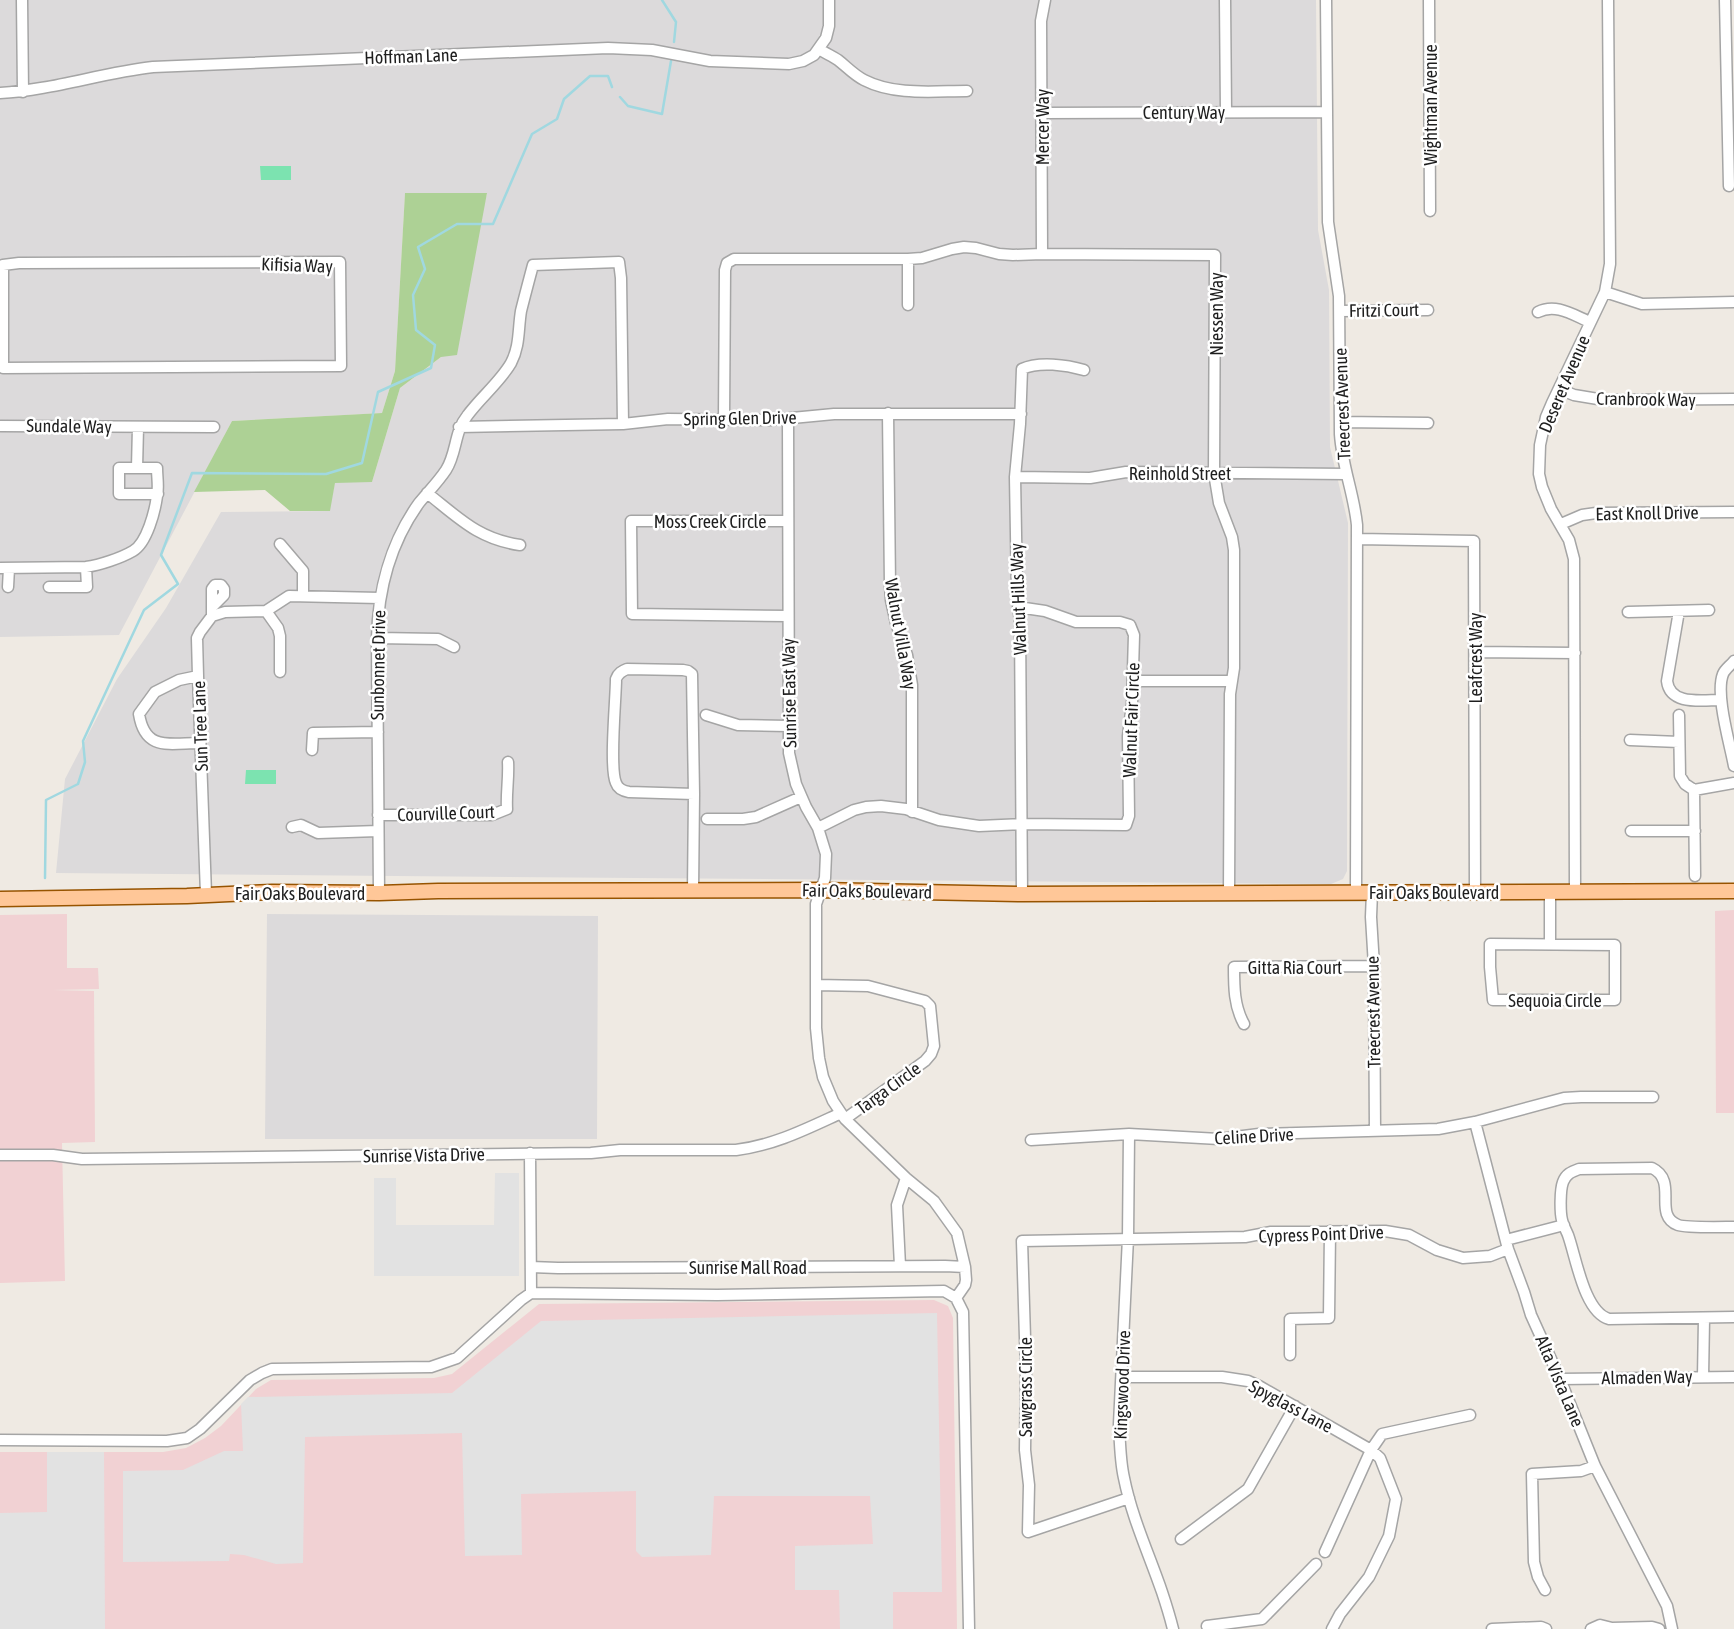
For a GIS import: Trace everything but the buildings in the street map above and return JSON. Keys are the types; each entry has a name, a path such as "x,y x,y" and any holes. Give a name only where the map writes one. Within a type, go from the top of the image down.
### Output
{"main road":[{"name":"Fair Oaks Boulevard","path":"0,899 326,891 379,893 820,890 1021,894 1734,891"}],"street":[{"path":"22,0 23,92"},
{"path":"829,0 829,26 819,49 864,80 902,91 967,91"},
{"name":"Mercer Way","path":"1042,254 1041,21 1045,0"},
{"path":"1225,0 1226,112"},
{"name":"Treecrest Avenue","path":"1326,0 1328,229 1337,274 1340,311 1341,453 1356,511 1357,539 1356,892"},
{"name":"Wightman Avenue","path":"1429,0 1430,211"},
{"name":"Deseret Avenue","path":"1575,891 1574,559 1569,540 1545,498 1539,474 1539,459 1546,417 1605,292 1609,277 1608,0"},
{"path":"1725,0 1728,186"},
{"name":"Hoffman Lane","path":"0,93 23,92 153,67 608,48 652,50 710,61 789,64 803,61 819,49"},
{"name":"Century Way","path":"1041,113 1327,112"},
{"name":"Niessen Way","path":"724,419 725,271 727,263 734,259 908,260 964,247 1013,256 1216,255 1214,473 1219,503 1234,550 1229,893"},
{"path":"908,260 908,305"},
{"name":"Kifisia Way","path":"340,262 341,366 1,368 3,265 340,262"},
{"name":"Sunbonnet Drive","path":"379,893 377,638 380,598 399,537 418,505 450,462 459,427 510,365 519,338 521,313 533,265 619,262 623,424"},
{"path":"1605,292 1642,304 1734,302"},
{"path":"1538,312 1556,308 1590,322"},
{"name":"Fritzi Court","path":"1340,311 1428,310"},
{"name":"Walnut Hills Way","path":"1021,894 1020,636 1015,477 1022,369 1029,365 1065,365 1084,370"},
{"name":"Cranbrook Way","path":"1559,389 1574,395 1604,400 1734,399"},
{"name":"Walnut Villa Way","path":"888,413 890,584 912,685 912,812"},
{"name":"Spring Glen Drive","path":"459,427 623,424 668,419 788,419 834,414 1021,414"},
{"name":"Sunrise East Way","path":"788,419 789,753 801,797 824,842 827,866 816,904 816,1028 819,1058 828,1089 843,1116 906,1178 934,1201 957,1233 965,1268 965,1285 956,1298"},
{"path":"1340,422 1428,423"},
{"name":"Sundale Way","path":"0,426 214,427"},
{"name":"Sundale Way","path":"137,468 138,427"},
{"path":"8,587 4,568 86,567 135,550 145,537 158,494 157,468 119,468 119,494 158,494"},
{"name":"Reinhold Street","path":"1015,477 1090,478 1126,472 1346,474"},
{"path":"427,494 486,537 501,543 520,545"},
{"name":"East Knoll Drive","path":"1561,524 1582,515 1596,513 1734,512"},
{"name":"Moss Creek Circle","path":"787,521 631,521 632,614 788,616"},
{"name":"Leafcrest Way","path":"1357,539 1474,541 1475,891"},
{"path":"280,544 303,571 303,595"},
{"path":"49,587 87,587 86,567"},
{"name":"Sun Tree Lane","path":"206,894 197,638 212,612 266,611 289,596 380,598"},
{"name":"Walnut Fair Circle","path":"1018,607 1045,611 1076,622 1120,622 1130,625 1134,635 1128,736 1129,816 1126,825 1021,824"},
{"path":"1628,612 1709,610"},
{"path":"266,611 278,628 280,636 280,672"},
{"path":"1679,611 1667,681 1670,691 1679,698 1721,700"},
{"path":"377,638 438,639 454,647"},
{"path":"1476,652 1575,653"},
{"path":"1734,662 1724,671 1721,681 1721,700 1734,766"},
{"path":"693,891 694,794 692,674 683,670 622,671 616,679 614,780 617,786 629,792 694,794"},
{"path":"198,676 179,680 155,692 139,715 150,740 200,743"},
{"path":"1133,681 1232,681"},
{"path":"706,715 738,725 788,726"},
{"path":"1679,715 1680,776 1693,790 1695,876"},
{"path":"312,750 313,733 378,732"},
{"path":"1630,740 1679,742"},
{"name":"Courville Court","path":"378,815 492,815 507,809 508,762"},
{"path":"1693,790 1734,783"},
{"path":"707,819 756,817 801,797"},
{"path":"818,828 866,807 894,807 958,824 1021,824"},
{"path":"292,827 301,825 318,833 378,831"},
{"path":"1631,831 1695,831"},
{"path":"1550,891 1550,944"},
{"name":"Treecrest Avenue","path":"1372,892 1375,1131"},
{"name":"Sequoia Circle","path":"1490,944 1550,944 1615,944 1615,1000 1493,1000 1490,944"},
{"name":"Gitta Ria Court","path":"1244,1024 1237,1008 1234,967 1374,966"},
{"name":"Targa Circle","path":"816,985 868,986 925,1002 930,1006 934,1046 931,1054 925,1061 843,1116"},
{"name":"Celine Drive","path":"1031,1140 1129,1133 1232,1139 1259,1134 1438,1129 1564,1098 1653,1097"},
{"name":"Sunrise Vista Drive","path":"0,1155 53,1155 82,1159 736,1150 754,1148 787,1138 843,1116"},
{"name":"Alta Vista Lane","path":"1475,1122 1507,1245 1531,1315 1595,1466 1667,1606 1672,1629"},
{"name":"Kingswood Drive","path":"1129,1133 1120,1449 1123,1476 1137,1526 1163,1594 1173,1629"},
{"path":"530,1153 531,1293"},
{"path":"1734,1227 1677,1225 1667,1217 1665,1181 1656,1170 1649,1168 1579,1169 1569,1173 1563,1180 1561,1216 1578,1273 1593,1308 1603,1318 1734,1317"},
{"path":"900,1266 897,1205 906,1178"},
{"name":"Cypress Point Drive","path":"1128,1238 1245,1237 1271,1232 1397,1232 1449,1255 1463,1258 1483,1257 1507,1245 1564,1225"},
{"path":"1290,1354 1290,1319 1329,1318 1329,1231"},
{"name":"Sawgrass Circle","path":"1128,1238 1021,1241 1026,1370 1025,1450 1029,1485 1027,1532 1129,1498"},
{"name":"Sunrise Mall Road","path":"531,1267 965,1268"},
{"path":"0,1440 154,1441 187,1438 250,1381 272,1369 431,1367 444,1364 457,1358 531,1293 717,1295 944,1291 956,1298 963,1312 969,1629"},
{"path":"1703,1377 1704,1319"},
{"name":"Spyglass Lane","path":"1122,1377 1222,1377 1259,1386 1371,1450 1380,1458 1396,1499 1389,1536 1369,1577 1340,1614 1332,1629"},
{"name":"Almaden Way","path":"1560,1379 1734,1377"},
{"path":"1181,1539 1248,1489 1295,1406"},
{"path":"1325,1552 1371,1450 1382,1434 1471,1415"},
{"path":"1545,1591 1534,1562 1532,1474 1581,1471 1595,1466"},
{"path":"1207,1626 1263,1624 1317,1563"},
{"path":"1591,1629 1600,1625 1612,1628 1659,1629"},
{"path":"1492,1629 1546,1629"}],"shaded area":[{"path":"0,0 1316,0 1318,230 1329,290 1330,447 1348,523 1347,871 1343,879 1331,884 56,873 65,779 117,679 166,608 221,512 329,511 335,482 372,482 400,388 441,357 487,194 405,194 395,371 382,413 232,421 119,635 0,637"},
{"path":"1734,910 1734,1113 1716,1113 1715,911"},
{"path":"67,914 67,968 98,968 99,989 53,990 94,991 95,1142 62,1143 65,1281 0,1283 0,915"},
{"path":"267,914 598,916 597,1139 265,1139"},
{"path":"495,1173 519,1173 519,1276 374,1276 374,1178 396,1178 396,1225 494,1225"},
{"path":"934,1300 948,1306 953,1318 957,1629 0,1629 0,1452 163,1452 186,1448 221,1426 256,1389 271,1380 434,1378 452,1374 539,1304"},
{"path":"937,1313 942,1592 893,1592 893,1629 840,1629 839,1590 795,1590 795,1546 873,1544 870,1496 714,1496 711,1555 642,1557 636,1551 636,1491 521,1494 522,1555 465,1556 462,1433 305,1437 303,1563 276,1564 230,1554 229,1561 123,1562 123,1471 183,1470 224,1451 243,1451 241,1404 248,1397 452,1393 541,1321"},
{"path":"47,1452 104,1452 105,1629 0,1629 0,1513 47,1512"}],"green space":[{"path":"260,166 291,166 291,180 261,180"},
{"path":"405,193 487,193 457,355 441,357 400,388 372,482 335,483 330,511 290,511 265,490 194,492 232,421 382,413 395,371"},
{"path":"246,770 276,770 276,784 245,784"}],"waterway":[{"path":"662,0 676,22 674,42"},
{"path":"620,97 628,106 662,114 671,61"},
{"path":"45,878 46,800 78,784 85,762 83,741 144,610 178,584 161,555 192,473 326,474 362,463 378,392 431,368 435,345 416,330 413,295 425,269 418,247 457,224 493,224 532,134 557,119 564,99 590,76 608,76 612,87"}]}
